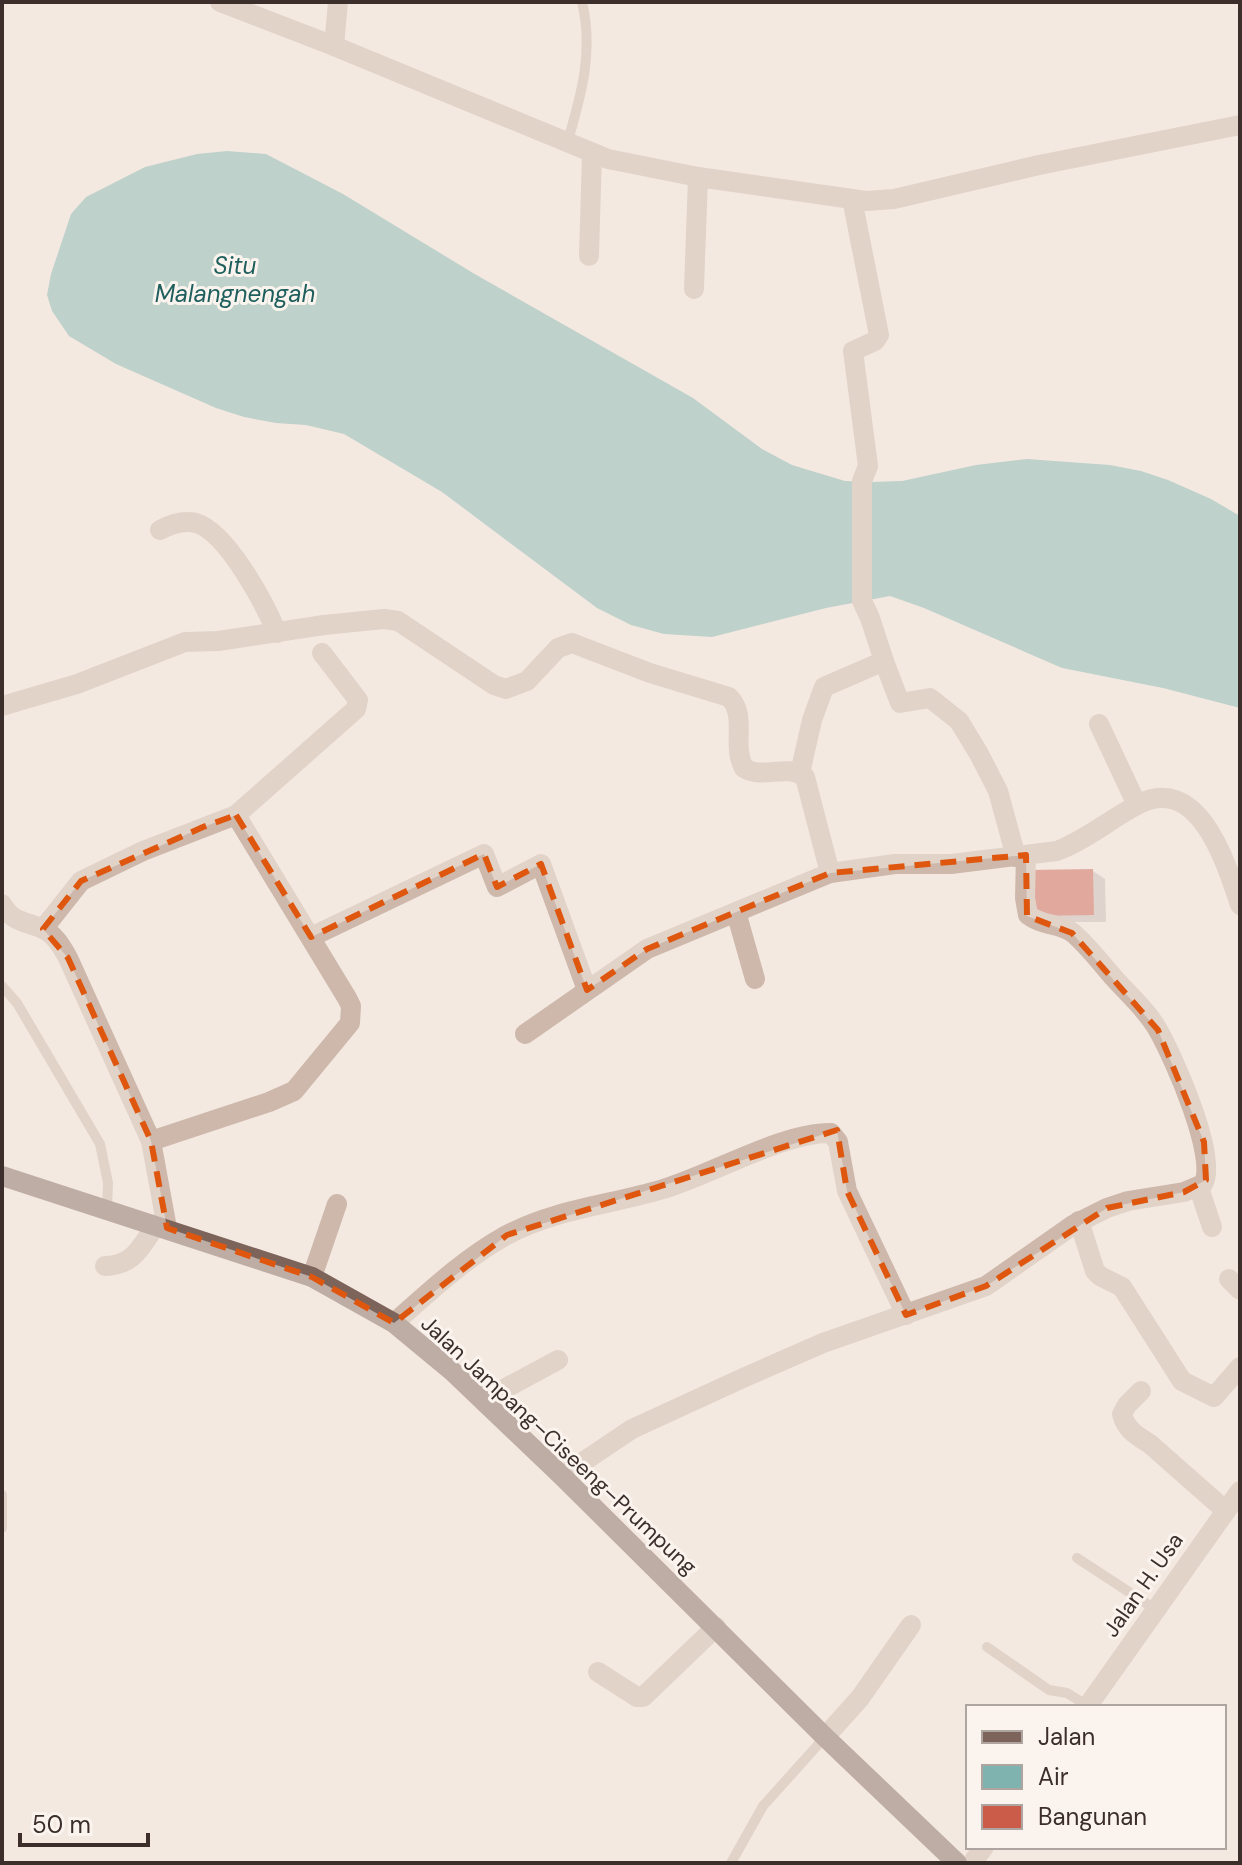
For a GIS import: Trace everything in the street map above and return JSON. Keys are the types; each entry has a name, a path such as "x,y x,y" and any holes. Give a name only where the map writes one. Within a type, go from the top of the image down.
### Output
{"main road":[{"name":"Jalan Jampang–Ciseeng–Prumpung","path":"2,1176 312,1277 394,1323 562,1476 957,1863"}],"street":[{"path":"220,2 592,153 698,177 866,201 894,199 1039,165 1240,125"},
{"path":"334,46 338,2"},
{"path":"589,256 592,153"},
{"path":"694,289 698,177"},
{"path":"562,1476 632,1429 823,1343 986,1286 1079,1221 1128,1201 1199,1188 1206,1180 1208,1157 1190,1104 1158,1030 1072,933 1064,927 1038,922 1028,915 1021,856 998,791 959,721 930,698 900,703 862,601 862,481 868,466 853,351 875,341 879,335 852,199"},
{"path":"160,530 182,522 196,523 208,529 237,562 267,608 277,633"},
{"path":"2,706 77,684 173,645 349,621 398,621 494,685 506,689 527,681 563,644 582,645 650,673 729,697 736,705 739,716 738,752 744,768 756,773 800,773 805,777 830,873"},
{"path":"43,929 81,881 143,851 236,815 356,709 356,696 322,653"},
{"path":"800,773 812,720 824,687 884,661"},
{"path":"1099,724 1137,805"},
{"path":"525,1034 647,949 830,873 895,864 951,864 1057,851 1153,798 1176,799 1195,813 1220,851 1240,905"},
{"path":"151,1141 294,1091 350,1023 351,1006 236,815"},
{"path":"311,937 484,854 497,887 541,864 587,990"},
{"path":"2,904 19,922 43,929 55,938 68,958 151,1141 162,1226 128,1262 105,1266"},
{"path":"736,912 755,979"},
{"path":"394,1323 476,1254 507,1235 567,1211 666,1189 796,1138 821,1133 831,1133 838,1142 847,1191 906,1315"},
{"path":"1199,1188 1212,1227"},
{"path":"312,1277 337,1204"},
{"path":"1079,1221 1095,1271 1122,1287 1187,1386 1214,1397 1240,1367"},
{"path":"485,1403 502,1390 558,1360"},
{"path":"1141,1391 1122,1414 1125,1425 1226,1511"},
{"name":"Jalan H. Usa","path":"1089,1705 1240,1491"},
{"path":"825,1737 860,1698 911,1625"},
{"path":"598,1672 637,1697 643,1697 716,1627"}],"lane":[{"path":"567,144 582,93 588,54 587,23 582,2"},
{"path":"2,986 17,1003 100,1144 108,1183 107,1209"},
{"path":"2,1495 2,1528"},
{"path":"1077,1558 1155,1609"},
{"path":"987,1647 1049,1690 1067,1693 1086,1705"},
{"path":"731,1863 763,1806 825,1737"}],"highlighted area":[{"path":"236,815 311,937 484,854 497,887 541,864 587,990 647,949 830,873 1026,855 1027,916 1072,933 1158,1030 1204,1142 1206,1180 1184,1192 1107,1208 986,1286 906,1315 847,1191 837,1130 507,1235 394,1323 312,1277 167,1228 151,1141 68,958 43,929 81,881"}],"water":[{"name":"Situ Malangnengah","path":"227,151 266,154 343,194 473,273 693,398 762,449 792,465 845,481 871,482 902,481 976,465 1027,459 1110,465 1168,480 1211,499 1240,516 1240,708 1163,688 1062,668 890,596 826,608 712,637 664,634 631,625 597,608 442,492 344,434 306,425 244,417 216,408 116,364 69,336 52,311 47,295 71,214 86,197 145,167 197,154"}],"building":[{"path":"1093,869 1094,915 1038,916 1027,870"}]}
